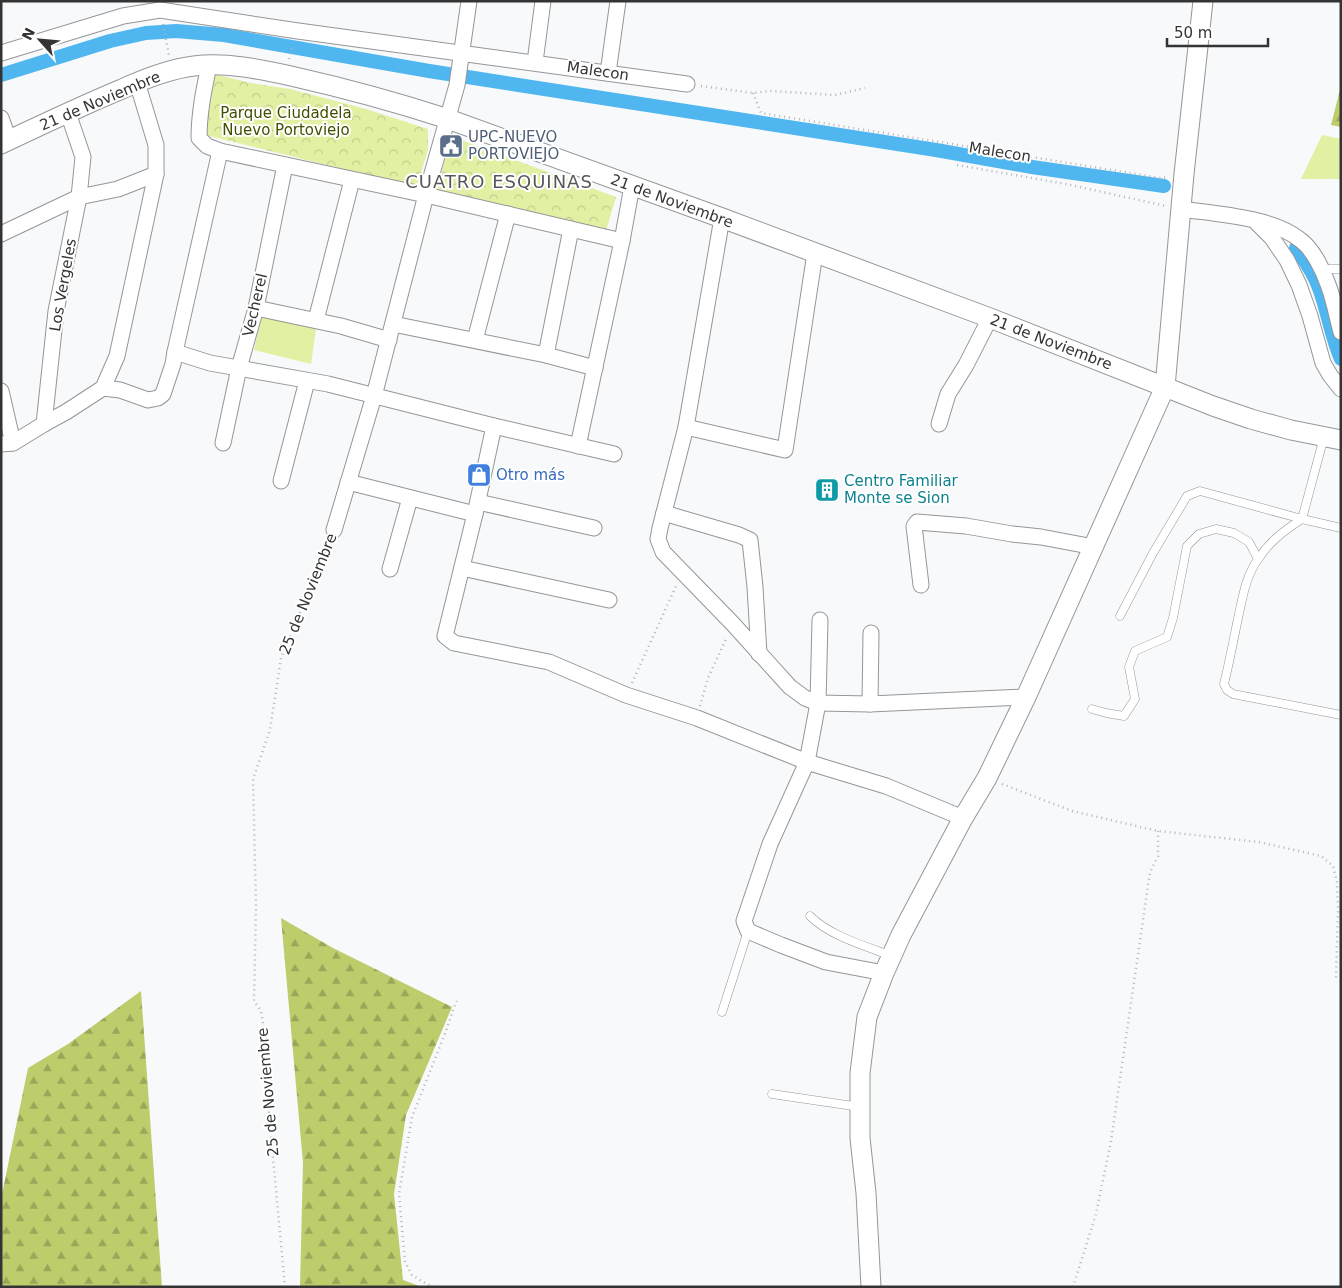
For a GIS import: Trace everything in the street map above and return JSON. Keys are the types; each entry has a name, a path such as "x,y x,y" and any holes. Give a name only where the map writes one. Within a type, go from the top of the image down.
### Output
{"street":[{"name":"25 de Noviembre","path":"334,530 374,396 426,195 457,86 469,1"},
{"path":"535,62 543,1"},
{"path":"608,73 618,1"},
{"path":"872,1287 860,1138 860,1073 868,1017 901,934 963,818 987,778 1026,697 1165,387 1184,174 1203,1"},
{"name":"Malecon","path":"1,53 105,21 167,6 298,31 461,58 535,62 687,84"},
{"path":"209,64 199,125 199,138 208,146 220,151 426,195 622,241"},
{"name":"21 de Noviembre","path":"5,142 137,82 192,66 209,64 231,65 332,85 448,119 722,218 990,318 1251,419 1332,439"},
{"path":"1,391 7,443 66,412 103,388 117,356 156,174 156,145 137,82"},
{"name":"Los Vergeles","path":"44,424 56,311 79,197 83,157 68,113"},
{"path":"1,118 5,142"},
{"path":"103,388 120,390 148,400 158,398 163,394 174,364 175,352 220,151"},
{"name":"Vecherel","path":"223,443 239,368 256,308 285,165"},
{"path":"3,228 79,197 118,189 156,174"},
{"path":"316,320 352,180"},
{"path":"578,446 596,368 632,186"},
{"path":"1181,209 1254,220 1285,230 1301,239 1316,258 1329,287 1341,332"},
{"path":"475,340 508,214"},
{"path":"722,218 686,427 658,539 663,552 733,624 790,687 805,698 818,702 870,704 1026,697"},
{"path":"1254,220 1272,238 1300,285 1323,363 1330,376 1341,388"},
{"path":"546,355 571,229"},
{"path":"686,427 785,450 815,253"},
{"path":"256,308 316,320 389,340"},
{"path":"939,424 948,394 990,318"},
{"path":"393,324 546,355 596,368"},
{"path":"175,352 210,363 328,384 614,454"},
{"path":"281,481 307,381"},
{"path":"494,426 477,508 445,636 454,643 549,662 626,696 697,718 807,762 886,786 963,818"},
{"path":"348,482 410,498 594,528"},
{"path":"390,569 410,498"},
{"path":"664,512 750,540 759,654"},
{"path":"920,585 914,526 917,522 966,526 1094,547"},
{"path":"462,568 609,600"},
{"path":"820,620 818,702 807,762 770,844 744,921 748,931 826,962 884,973"},
{"path":"870,704 871,633"}],"lane":[{"path":"1321,269 1341,269"},
{"path":"1332,439 1302,519 1282,533 1258,559 1250,572 1243,595 1224,684 1227,690 1233,694 1341,715"},
{"path":"1120,616 1153,553 1187,496 1200,491 1341,528"},
{"path":"1092,709 1124,716 1135,698 1129,667 1135,651 1167,637 1173,618 1187,546 1198,534 1216,529 1234,533 1248,542 1258,559"},
{"path":"810,916 816,923 844,938 892,956"},
{"path":"722,1012 748,931"},
{"path":"772,1094 860,1107"}],"path":[{"path":"164,26 166,44"},
{"path":"289,60 293,42"},
{"path":"687,84 754,93 770,91 836,95 865,88"},
{"name":"Malecon","path":"754,93 761,113 1161,178 1184,174"},
{"path":"957,166 1066,184 1181,209"},
{"name":"25 de Noviembre","path":"285,1287 269,1114 267,1046 261,1011 254,1001 256,907 253,779 270,730 281,658 334,530"},
{"path":"626,696 682,572"},
{"path":"697,718 708,678 733,624"},
{"path":"987,778 1072,810 1158,831 1259,842 1321,856 1333,866 1338,882 1336,978"},
{"path":"1073,1287 1096,1214 1111,1141 1150,872 1158,856 1158,831"},
{"path":"434,1287 412,1275 405,1262 399,1194 412,1117 458,1000"}],"green space":[{"name":"Parque Ciudadela Nuevo Portoviejo","path":"215,74 251,83 290,89 366,109 428,129 428,150 417,186 205,135 207,92"},
{"path":"1341,86 1341,127 1331,125"},
{"path":"1322,135 1341,139 1341,179 1301,179"},
{"path":"453,137 616,197 606,231 436,199 449,141"},
{"path":"262,315 317,322 311,364 254,350"},
{"path":"281,918 333,948 452,1007 406,1115 394,1194 403,1280 422,1287 300,1287 303,1163"},
{"path":"141,991 162,1287 1,1287 1,1199 28,1068 68,1044"}],"waterway":[{"path":"1,75 110,41 146,33 176,31 224,35 429,71 936,150 1032,167 1164,186"},
{"path":"1296,248 1317,283 1341,359"}],"place":[{"name":"UPC-NUEVO PORTOVIEJO","path":"451,146"},
{"name":"Otro más","path":"479,475"},
{"name":"Centro Familiar Monte se Sion","path":"827,490"}],"district":[{"name":"CUATRO ESQUINAS","path":"499,182"}]}
